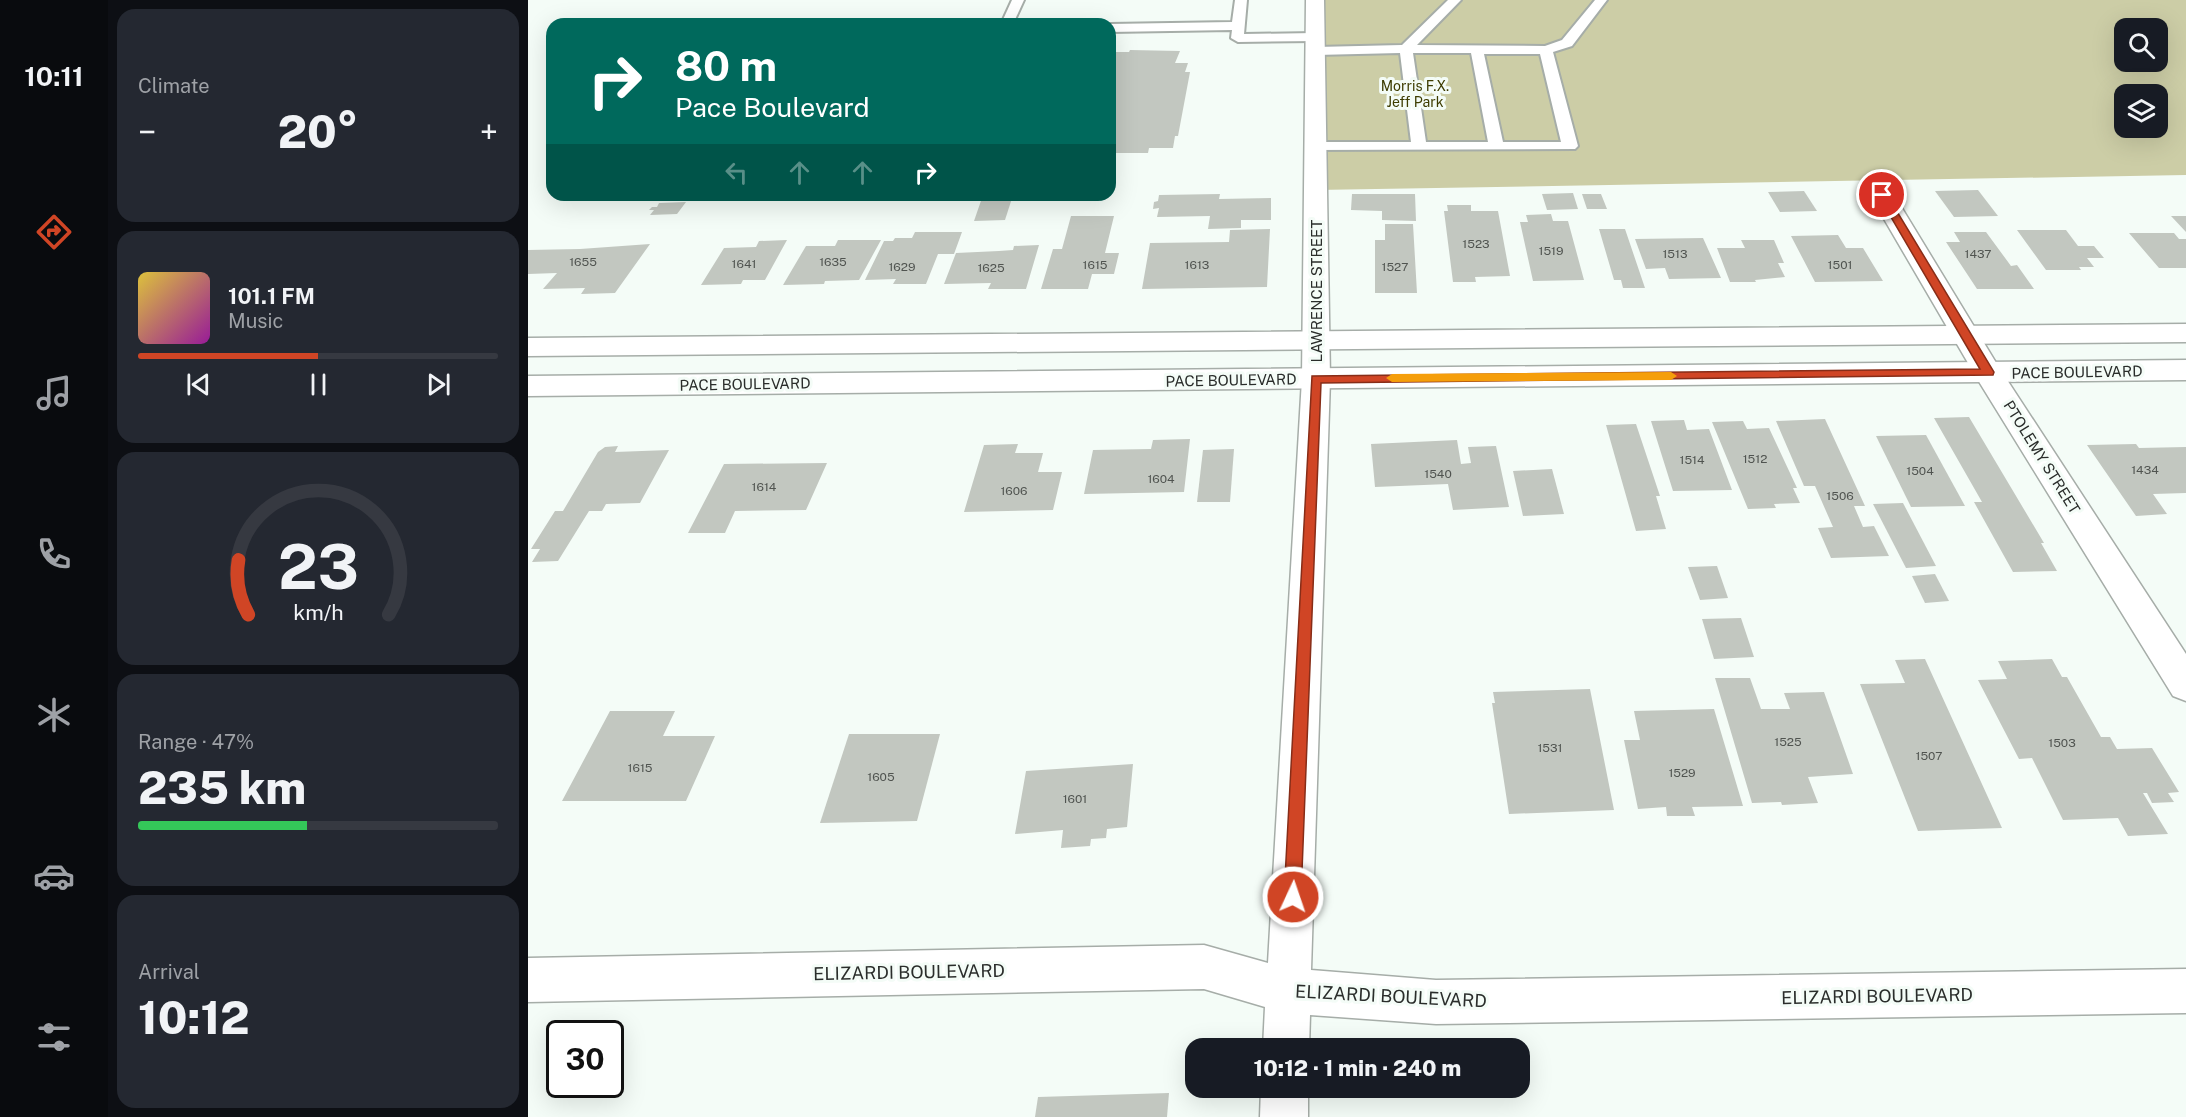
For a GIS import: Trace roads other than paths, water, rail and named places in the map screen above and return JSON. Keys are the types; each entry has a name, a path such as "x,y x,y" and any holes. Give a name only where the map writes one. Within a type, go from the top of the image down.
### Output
{"street":[{"name":"LAWRENCE STREET","path":"1286,1038 1316,379 1315,0"},
{"name":"PTOLEMY STREET","path":"1882,195 1965,335 2186,685"},
{"path":"528,347 2186,333"},
{"path":"677,384 701,346"},
{"name":"PACE BOULEVARD","path":"528,386 2186,370"},
{"name":"ELIZARDI BOULEVARD","path":"528,980 1204,967 1288,991 1436,1002 2186,991"},
{"path":"1284,1117 1285,1098"}],"lane":[{"path":"1010,18 1018,0"},
{"path":"1241,0 1238,38 1406,49 1477,50 1546,50 1567,43 1601,0"},
{"path":"1406,49 1455,0"},
{"path":"1116,28 1238,26"},
{"path":"1406,49 1419,146"},
{"path":"1477,50 1496,146"},
{"path":"1316,147 1570,146 1546,50"}],"park label":[{"name":"Morris F.X. Jeff Park","path":"1415,94"}]}
